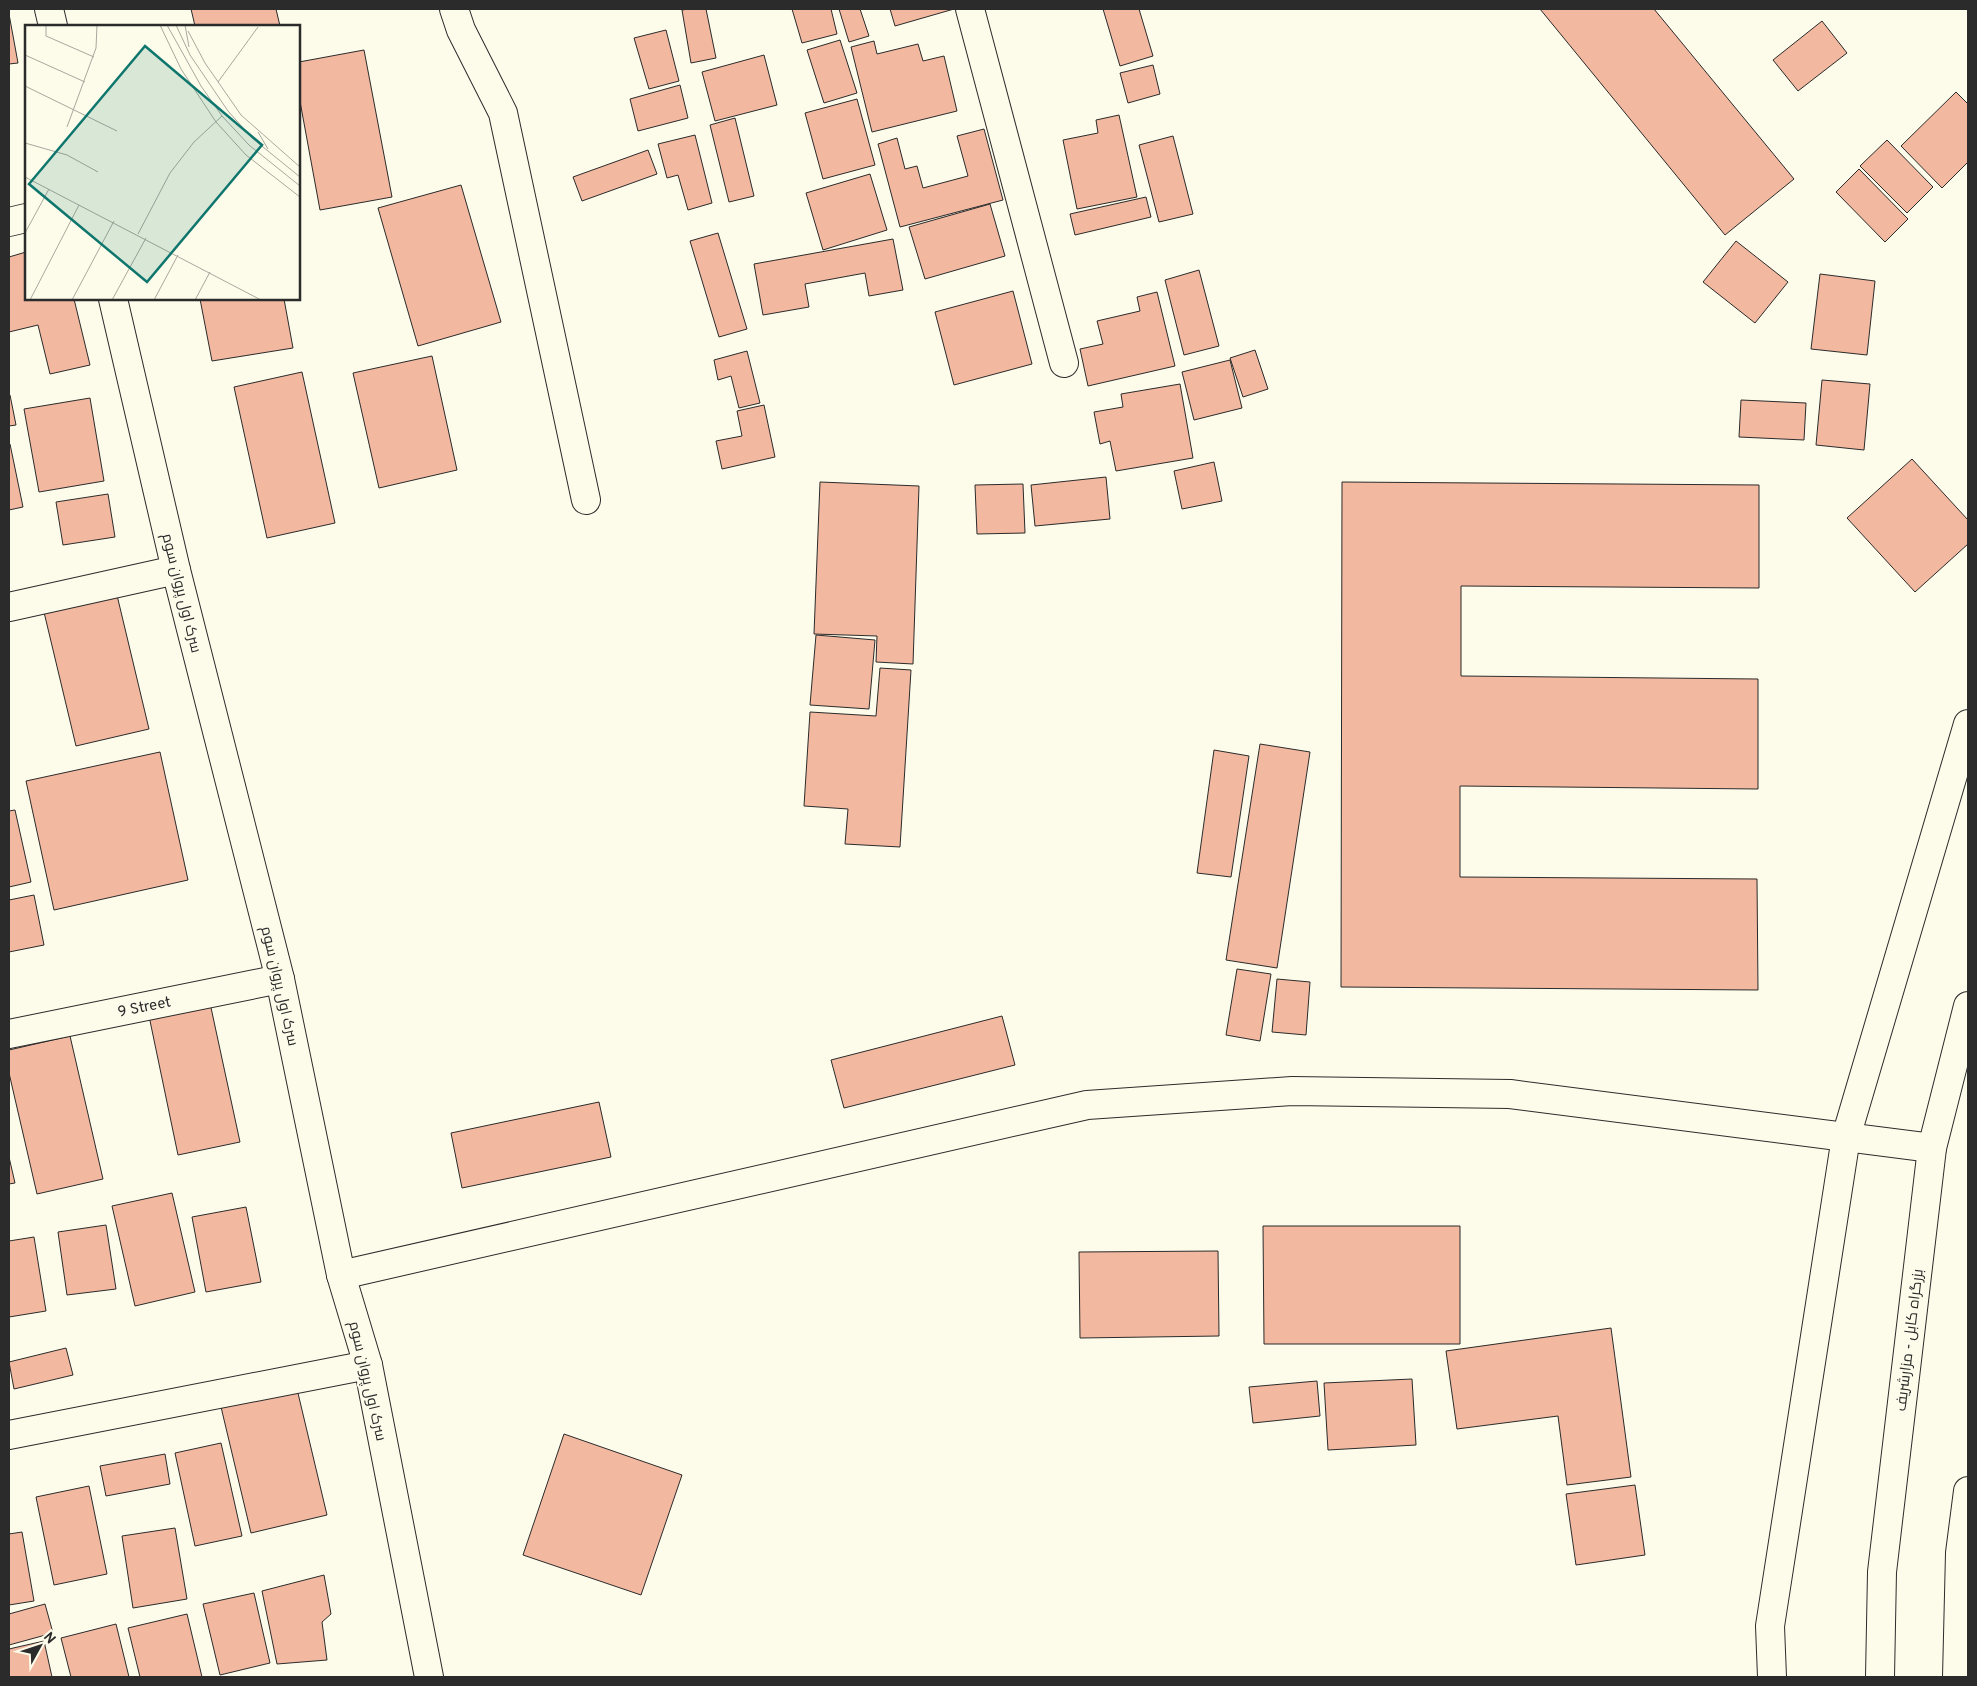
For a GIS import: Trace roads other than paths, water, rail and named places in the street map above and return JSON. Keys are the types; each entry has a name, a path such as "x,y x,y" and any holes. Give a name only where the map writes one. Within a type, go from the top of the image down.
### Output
{"main road":[{"path":"49,9 53,25"},
{"path":"454,9 461,30 503,113 586,500"},
{"path":"970,9 1064,363"},
{"path":"9,222 25,218"},
{"name":"سرک اول پروان سوم","path":"113,300 176,570 280,979 341,1276 368,1365 429,1677"},
{"path":"9,607 176,570"},
{"path":"1772,1677 1770,1626 1846,1137 1968,724"},
{"name":"9 Street","path":"9,1034 280,979"},
{"name":"بزرگراه کابل - مزارشریف","path":"1880,1677 1882,1572 1932,1148 1968,1006"},
{"path":"341,1276 1087,1105 1292,1091 1510,1094 1932,1148"},
{"path":"9,1435 368,1365"},
{"path":"1957,1677 1960,1552 1968,1491"}]}
